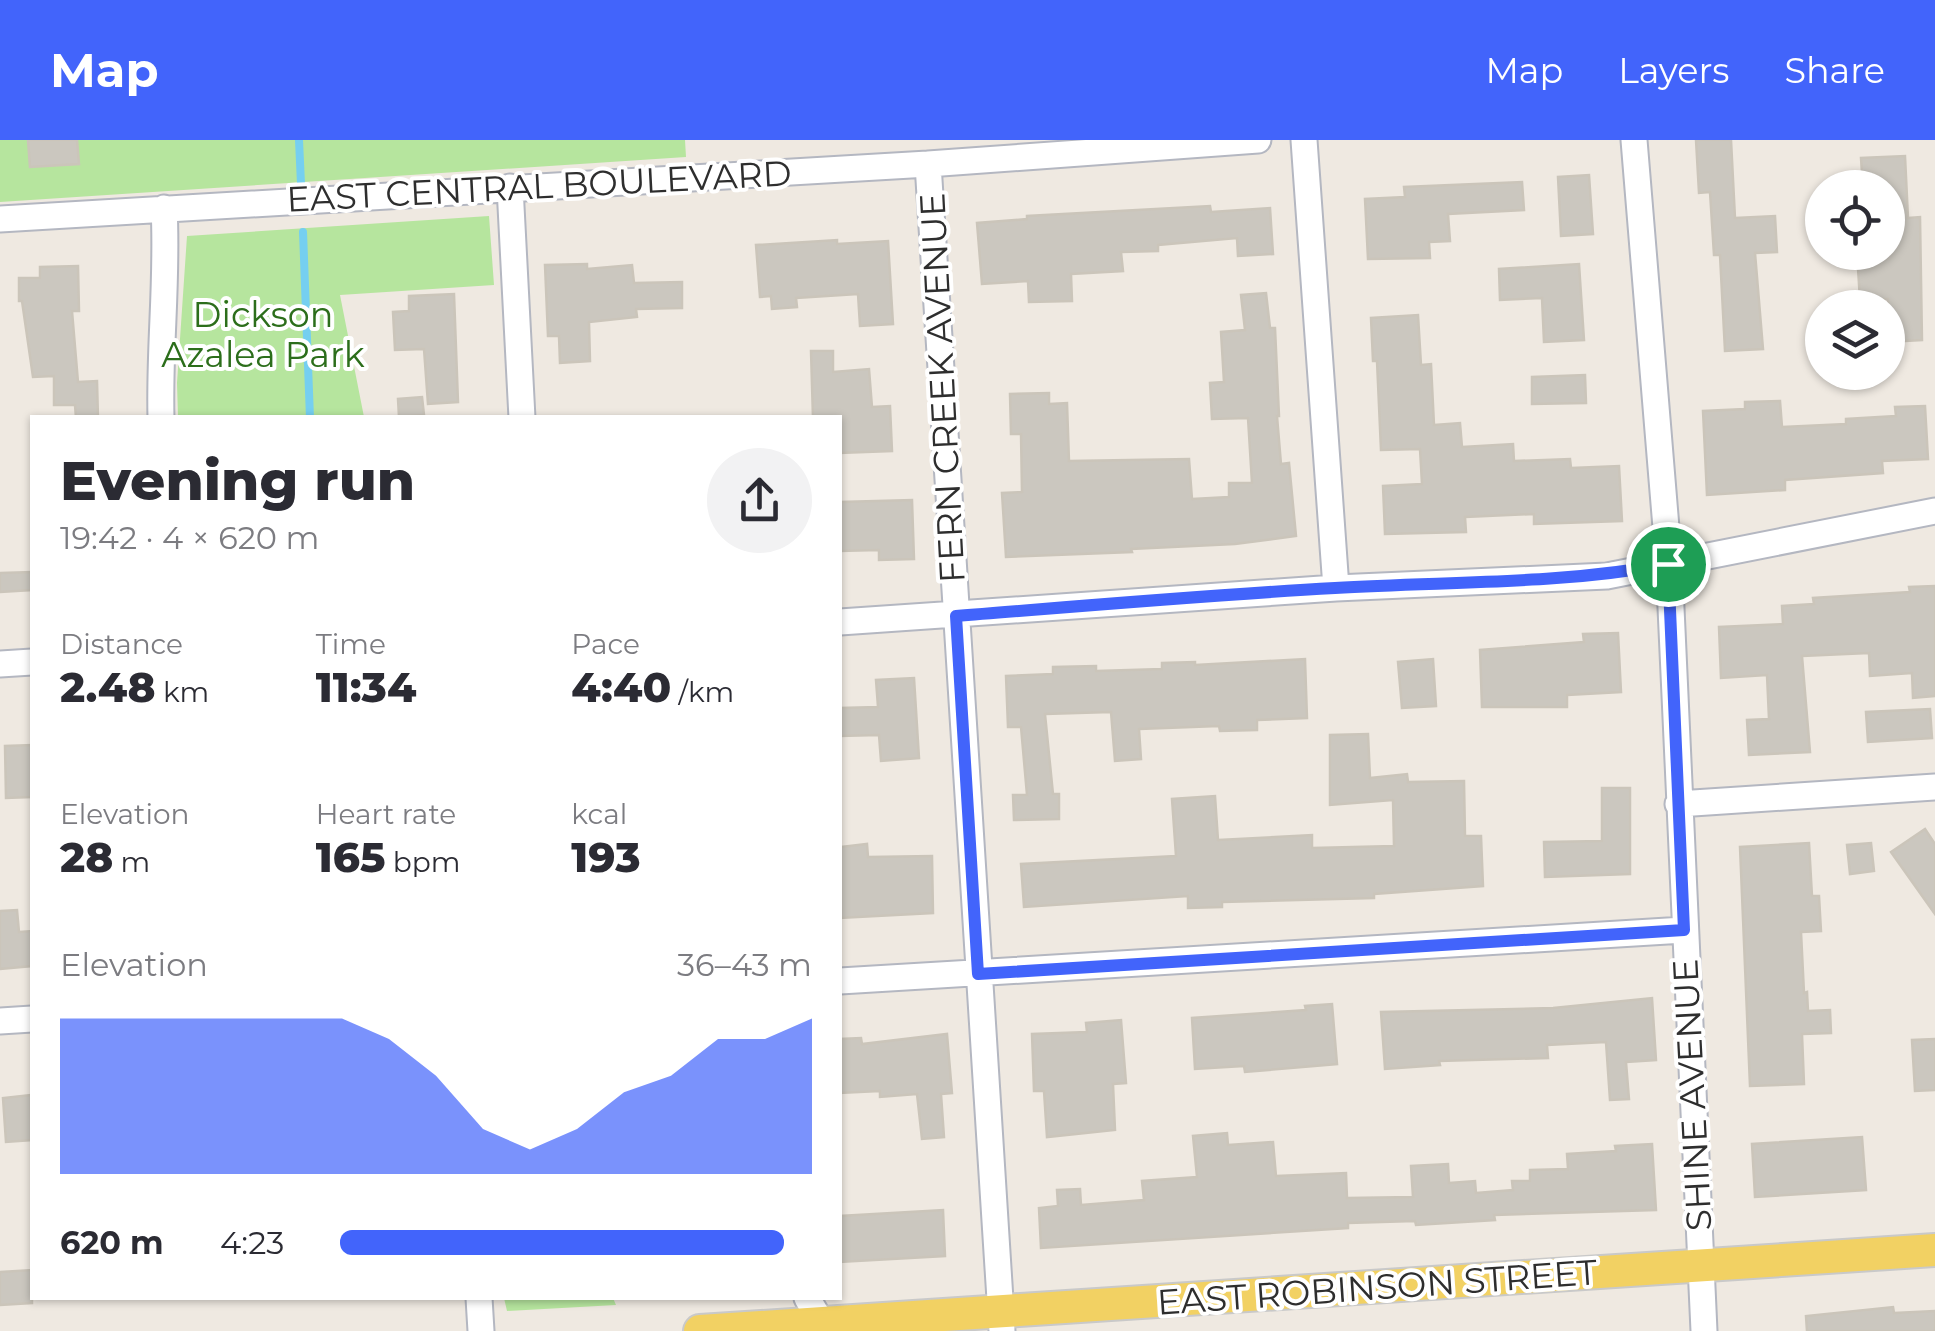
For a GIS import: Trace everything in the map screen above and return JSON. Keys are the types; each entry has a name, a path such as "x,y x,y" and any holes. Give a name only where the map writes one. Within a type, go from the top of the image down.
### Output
{"main road":[{"name":"EAST ROBINSON STREET","path":"700,1331 814,1310 1002,1321 1935,1250"}],"street":[{"name":"EAST CENTRAL BOULEVARD","path":"0,220 928,164 1258,140"},
{"path":"1304,140 1336,588"},
{"name":"SHINE AVENUE","path":"1634,140 1668,564 1704,1331"},
{"name":"FERN CREEK AVENUE","path":"928,164 1002,1321"},
{"path":"510,187 522,415"},
{"path":"161,415 159,348 168,266 164,208"},
{"path":"842,622 1336,588 1607,576 1935,511"},
{"path":"0,664 30,662"},
{"path":"1678,804 1935,787"},
{"path":"842,981 1684,930"},
{"path":"0,1021 30,1019"},
{"path":"479,1300 481,1331"}],"green space":[{"path":"0,140 685,140 686,157 0,202"},
{"name":"Dickson Azalea Park","path":"489,216 494,285 340,295 364,415 178,415 187,236"},
{"path":"504,1300 614,1300 616,1305 507,1311"}],"building":[{"path":"28,140 77,140 79,164 30,167"},
{"path":"1696,140 1731,140 1735,218 1775,216 1777,252 1755,253 1763,349 1725,351 1720,255 1714,255 1710,192 1699,193"},
{"path":"1905,156 1908,218 1920,217 1922,340 1905,341 1905,290 1859,290 1858,270 1905,270 1905,170 1862,170 1861,158"},
{"path":"1589,175 1593,234 1561,236 1558,177"},
{"path":"1522,182 1524,210 1448,214 1450,241 1429,242 1430,258 1368,259 1365,199 1405,197 1404,187"},
{"path":"1210,206 1211,212 1270,208 1273,254 1238,256 1237,238 1158,245 1158,251 1121,252 1123,271 1071,274 1072,301 1029,302 1028,281 982,284 977,223 1027,216"},
{"path":"837,240 837,244 888,241 893,324 860,326 858,294 796,298 797,307 772,309 771,296 760,297 756,245"},
{"path":"587,264 587,269 632,265 634,283 682,282 682,308 636,309 637,317 589,322 590,361 560,363 559,336 548,336 545,265"},
{"path":"1579,264 1584,340 1544,342 1542,298 1500,300 1499,269"},
{"path":"78,266 79,311 72,311 78,382 97,381 98,415 76,415 75,405 54,405 54,376 33,377 19,301 19,278 40,278 40,267"},
{"path":"1266,293 1270,328 1275,328 1281,464 1289,463 1296,536 1235,544 1131,549 1132,552 1006,557 1002,493 1022,492 1021,434 1011,434 1010,394 1049,393 1049,404 1067,403 1069,461 1189,459 1192,499 1229,497 1229,483 1252,483 1248,418 1212,419 1210,383 1224,382 1221,332 1245,330 1241,295"},
{"path":"454,294 458,402 428,404 424,349 395,350 393,312 409,311 409,296"},
{"path":"1418,315 1421,365 1431,364 1434,425 1460,423 1462,447 1513,444 1514,461 1570,459 1571,468 1619,466 1622,521 1534,524 1534,514 1465,517 1466,532 1385,534 1383,486 1422,484 1420,449 1381,450 1371,318"},
{"path":"811,351 833,351 833,372 869,369 872,407 890,406 892,451 842,453 842,415 813,415"},
{"path":"1585,375 1586,403 1532,404 1532,377"},
{"path":"422,397 424,415 399,415 398,399"},
{"path":"1780,401 1782,427 1846,424 1846,419 1896,416 1895,407 1925,406 1928,459 1882,461 1883,473 1785,480 1785,490 1707,495 1703,411 1745,409 1745,402"},
{"path":"912,500 914,559 879,560 879,550 842,551 842,502"},
{"path":"30,572 30,590 0,592 0,573"},
{"path":"1935,586 1935,696 1913,698 1912,673 1870,676 1869,653 1802,656 1810,752 1749,755 1747,720 1769,719 1767,675 1721,678 1719,627 1783,624 1782,606 1814,604 1813,598 1910,592 1909,587"},
{"path":"1618,633 1621,692 1567,695 1567,707 1482,707 1480,650 1584,642 1583,634"},
{"path":"1305,659 1307,718 1257,720 1257,730 1220,731 1219,726 1139,729 1141,759 1115,761 1111,712 1045,714 1053,794 1059,794 1059,819 1014,820 1013,795 1027,795 1021,727 1008,727 1006,676 1053,674 1053,667 1096,666 1096,671 1162,669 1162,663"},
{"path":"1433,659 1436,706 1402,708 1398,662"},
{"path":"914,678 919,758 881,761 879,735 842,736 842,708 878,707 876,680"},
{"path":"1930,709 1932,738 1868,742 1866,712"},
{"path":"1368,734 1370,778 1407,774 1408,782 1464,781 1465,836 1481,836 1483,886 1374,894 1374,898 1222,902 1222,907 1188,908 1188,896 1024,907 1021,864 1176,856 1172,799 1215,796 1218,840 1312,835 1312,848 1394,846 1393,800 1330,805 1330,735"},
{"path":"30,745 30,797 6,798 5,746"},
{"path":"1602,788 1630,788 1630,874 1545,877 1544,842 1602,841"},
{"path":"1925,829 1935,844 1935,914 1891,852"},
{"path":"1809,843 1812,896 1819,896 1821,931 1801,932 1804,993 1807,992 1808,1011 1830,1010 1831,1033 1802,1034 1804,1084 1750,1086 1740,847"},
{"path":"1871,843 1874,871 1850,874 1847,845"},
{"path":"867,844 868,857 932,856 933,913 842,918 842,847"},
{"path":"17,910 19,932 30,931 30,966 0,969 0,911"},
{"path":"1652,998 1656,1060 1626,1062 1629,1099 1610,1100 1606,1042 1547,1045 1548,1058 1439,1061 1440,1065 1385,1069 1381,1012 1553,1008"},
{"path":"1332,1004 1337,1064 1245,1072 1244,1066 1195,1069 1192,1018 1306,1010 1305,1006"},
{"path":"1121,1020 1126,1083 1113,1084 1115,1130 1047,1137 1044,1091 1034,1091 1032,1034 1087,1032 1086,1023"},
{"path":"947,1034 952,1093 941,1094 944,1137 922,1139 917,1094 880,1097 880,1091 842,1093 842,1039 861,1038 862,1044"},
{"path":"1935,1039 1935,1090 1915,1091 1912,1040"},
{"path":"30,1095 30,1140 6,1142 3,1098"},
{"path":"1227,1133 1228,1145 1273,1142 1276,1176 1346,1173 1347,1198 1413,1197 1411,1166 1448,1164 1449,1183 1475,1181 1476,1193 1513,1190 1512,1181 1530,1181 1530,1170 1568,1169 1567,1154 1652,1144 1656,1210 1494,1215 1495,1220 1416,1225 1415,1221 1348,1223 1348,1228 1041,1248 1039,1208 1058,1206 1057,1190 1080,1189 1081,1205 1144,1200 1142,1181 1197,1177 1193,1136"},
{"path":"1862,1137 1866,1190 1755,1197 1752,1144"},
{"path":"943,1210 945,1256 842,1262 842,1216"},
{"path":"30,1270 32,1303 0,1305 0,1272"},
{"path":"1893,1307 1894,1313 1935,1311 1935,1331 1807,1331 1806,1316"}],"waterway":[{"path":"299,140 301,184"},
{"path":"303,232 310,415"}],"route":[{"path":"1668,564 1684,930 978,974 956,616 1336,588 1547,581 1607,576 1668,564"}]}
